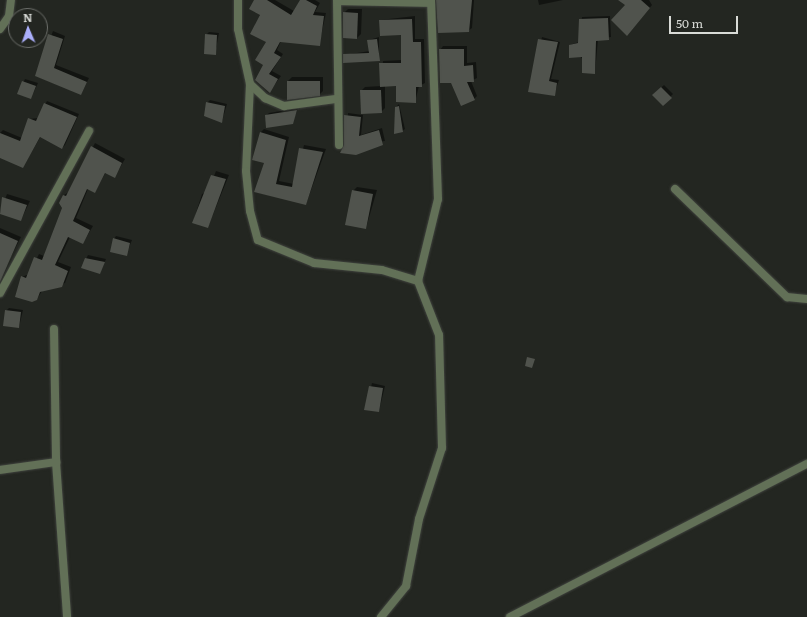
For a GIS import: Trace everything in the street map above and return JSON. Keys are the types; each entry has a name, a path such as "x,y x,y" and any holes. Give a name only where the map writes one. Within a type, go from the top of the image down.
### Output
{"street":[{"path":"0,29 9,16 11,0"},
{"path":"238,0 238,29 250,84 246,171 250,211 258,240 314,263 382,270 418,281"},
{"path":"339,146 336,99 337,1 431,1 438,199 418,281 440,335 442,448 419,519 406,586 381,617"},
{"path":"250,84 265,98 284,106 336,99"},
{"path":"0,293 89,130"},
{"path":"675,189 787,297 807,299"},
{"path":"54,329 56,462 67,617"},
{"path":"0,470 56,462"},
{"path":"510,617 807,464"}],"building":[{"path":"254,0 267,0 291,15 300,0 306,0 317,6 313,15 324,16 320,46 280,42 274,53 281,57 269,74 278,79 270,93 255,80 263,65 255,60 266,42 250,34 260,15 249,9"},
{"path":"436,0 472,0 469,32 438,33"},
{"path":"618,0 641,0 650,8 627,36 611,20 625,5"},
{"path":"343,12 358,13 357,39 343,38"},
{"path":"608,18 609,40 596,41 595,74 582,73 582,57 569,58 569,45 578,43 579,19"},
{"path":"412,19 413,42 421,42 422,87 416,87 416,103 396,102 396,86 380,87 379,63 401,63 401,35 380,36 379,20"},
{"path":"48,34 63,39 54,68 87,82 81,95 35,76 44,48 48,48"},
{"path":"205,34 217,35 216,55 204,54"},
{"path":"377,39 380,61 343,63 343,54 369,53 367,40"},
{"path":"538,39 558,42 549,81 557,83 555,96 528,92"},
{"path":"439,49 464,49 464,66 473,65 474,82 467,82 475,100 461,106 451,83 440,83"},
{"path":"22,81 36,86 31,99 17,94"},
{"path":"287,81 320,81 320,96 287,100"},
{"path":"661,87 672,98 663,106 652,95"},
{"path":"360,90 381,90 382,113 361,114"},
{"path":"206,102 225,106 222,123 204,116"},
{"path":"44,103 77,117 62,149 40,137 23,168 0,158 0,133 20,141 28,118 36,121"},
{"path":"399,106 403,132 394,134 395,107"},
{"path":"297,110 293,124 266,128 265,115"},
{"path":"344,115 361,117 359,136 379,130 383,145 356,155 340,153 344,145"},
{"path":"260,132 286,140 276,184 292,187 299,148 323,152 306,205 254,192 264,163 252,160"},
{"path":"91,146 122,163 115,178 105,173 95,193 87,189 73,221 90,230 83,244 68,237 55,265 68,271 62,287 40,292 37,300 32,302 15,297 21,276 26,278 34,257 42,260 62,208 59,203 63,195 66,196"},
{"path":"211,175 226,179 208,228 192,223"},
{"path":"352,190 373,194 366,229 345,225"},
{"path":"2,197 27,205 21,221 0,214"},
{"path":"0,233 18,241 0,282"},
{"path":"113,238 130,243 127,256 110,252"},
{"path":"85,258 105,262 100,274 81,268"},
{"path":"5,310 21,312 19,328 3,326"},
{"path":"527,357 535,359 532,368 525,366"},
{"path":"369,386 383,388 379,412 364,410"}]}
